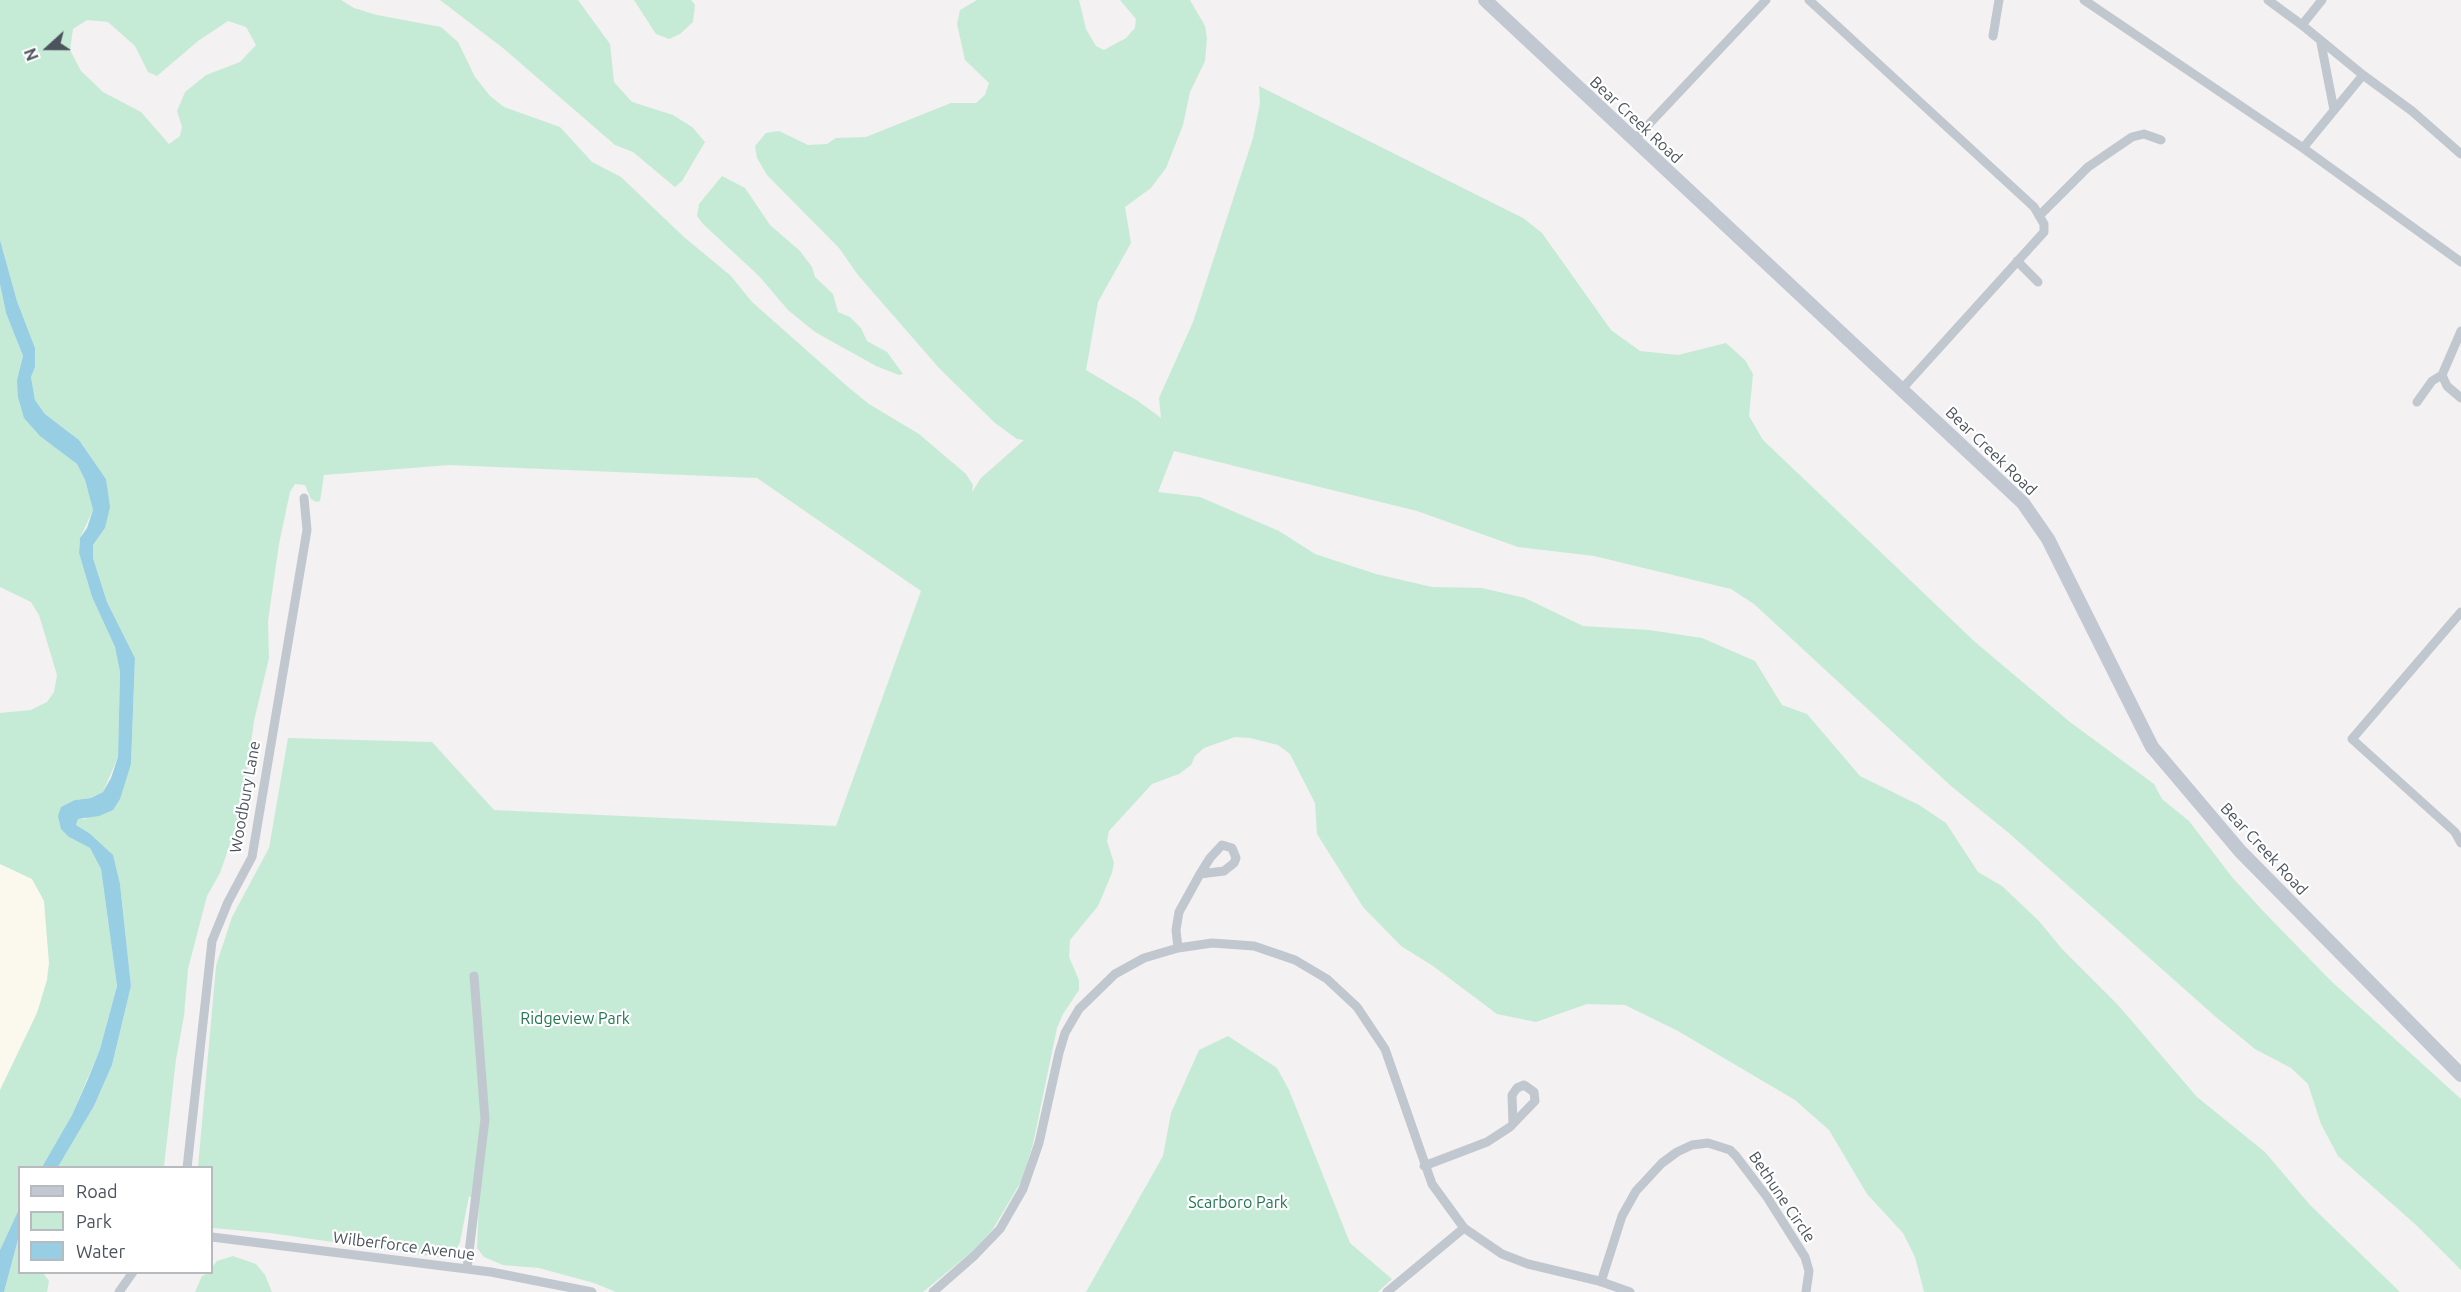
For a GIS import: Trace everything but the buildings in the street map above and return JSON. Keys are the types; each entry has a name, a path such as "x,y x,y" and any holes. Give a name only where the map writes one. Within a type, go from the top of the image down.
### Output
{"street":[{"name":"Bear Creek Road","path":"1485,0 1901,390 1998,477 2034,517 2051,546 2152,747 2240,851 2461,1075"},
{"path":"1634,140 1766,0"},
{"path":"1809,0 2034,207 2044,224 2044,232 1901,390"},
{"path":"1993,36 1999,0"},
{"path":"2084,0 2303,148 2461,262"},
{"path":"2268,0 2412,111 2461,154"},
{"path":"2302,25 2322,0"},
{"path":"2321,43 2334,110"},
{"path":"2303,148 2363,75"},
{"path":"2039,216 2088,167 2132,137 2144,134 2161,140"},
{"path":"2017,261 2038,282"},
{"path":"2417,402 2432,381 2442,375 2461,331"},
{"path":"2442,375 2447,386 2461,398"},
{"name":"Woodbury Lane","path":"187,1166 212,941 228,902 252,856 307,530 304,498"},
{"path":"2461,612 2352,739 2455,832 2461,843"},
{"path":"1178,948 1176,930 1179,912 1200,874"},
{"path":"933,1292 986,1245 1007,1218 1023,1189 1039,1143 1065,1033 1079,1009 1115,974 1144,958 1178,948 1212,943 1242,944 1272,951 1310,968 1342,991 1364,1015 1385,1049 1424,1166 1441,1201 1464,1228 1502,1254 1528,1264 1601,1282 1630,1292"},
{"path":"467,1269 485,1119 474,976"},
{"path":"1424,1166 1487,1142 1513,1123"},
{"name":"Bethune Circle","path":"1601,1282 1622,1216 1636,1191 1677,1152 1692,1145 1708,1143 1730,1150 1767,1197 1804,1257 1809,1271 1806,1292"},
{"path":"1387,1292 1464,1228"},
{"name":"Wilberforce Avenue","path":"213,1237 532,1278 592,1292"},
{"path":"119,1292 132,1274"}],"shaded area":[{"path":"0,864 32,879 44,901 49,963 47,980 37,1013 0,1090"}],"green space":[{"name":"Ridgeview Park","path":"0,0 341,0 354,8 377,15 441,27 458,42 475,77 490,96 504,107 560,127 592,162 621,177 684,237 731,276 752,302 848,387 869,404 919,434 966,474 973,485 972,492 981,478 1024,440 1017,439 995,423 939,368 858,275 839,248 767,175 757,158 755,146 766,133 779,131 808,145 827,144 836,138 866,137 951,103 976,103 985,95 989,83 965,60 957,24 960,10 977,0 1079,0 1086,29 1096,46 1104,50 1126,38 1135,28 1136,19 1120,0 1190,0 1205,26 1207,38 1205,61 1190,92 1183,125 1166,168 1151,188 1125,207 1131,243 1098,302 1086,370 1138,401 1161,418 1159,398 1193,322 1253,138 1260,103 1259,86 1523,218 1542,233 1611,330 1640,351 1678,355 1726,343 1745,360 1753,374 1749,416 1763,440 1975,642 2070,722 2154,784 2162,799 2189,821 2232,877 2331,981 2461,1099 2461,1270 2415,1224 2338,1156 2321,1124 2308,1084 2291,1068 2255,1049 2217,1018 2010,834 1951,786 1754,604 1731,589 1594,556 1518,547 1417,511 1174,451 1158,492 1200,497 1279,531 1315,554 1376,574 1432,587 1482,588 1525,598 1583,626 1649,630 1702,638 1755,661 1782,705 1807,714 1860,776 1919,805 1946,823 1978,872 2002,886 2039,921 2062,949 2118,1005 2197,1097 2265,1152 2310,1205 2400,1292 1924,1292 1915,1257 1903,1233 1867,1194 1829,1130 1795,1100 1678,1031 1625,1005 1587,1004 1536,1022 1497,1014 1433,966 1401,946 1363,907 1317,834 1315,803 1290,754 1278,745 1235,737 1204,748 1195,756 1191,765 1179,774 1152,784 1109,831 1107,841 1114,863 1112,873 1098,906 1070,940 1069,957 1079,980 1079,990 1063,1014 1057,1028 1033,1144 1022,1180 993,1229 975,1249 923,1292 616,1292 594,1283 539,1268 503,1265 484,1257 477,1248 479,1202 469,1196 460,1242 453,1256 437,1257 270,1233 213,1228 213,1166 198,1166 216,966 232,917 269,848 288,738 432,742 494,810 836,826 921,591 757,478 449,465 324,475 320,501 316,502 311,499 305,485 295,484 290,492 279,544 268,621 269,658 254,721 242,809 220,873 207,896 188,969 164,1166 59,1166 94,1106 112,1065 131,986 120,884 89,833 76,825 78,819 86,819 131,764 135,658 107,602 93,558 93,545 105,528 106,479 79,440 45,414 35,400 31,377 35,367 35,348 17,301 0,240","holes":["87,20 108,22 135,46 148,72 157,76 198,41 228,21 246,27 256,45 240,62 206,75 185,92 177,111 182,127 180,136 169,144 141,112 103,92 81,71 70,50 73,29"]},
{"path":"440,0 578,0 610,44 614,82 632,102 673,115 692,127 705,142 682,181 675,187 633,152 615,145 503,48"},
{"path":"634,0 691,0 695,5 693,22 680,34 669,39 656,34"},
{"path":"722,176 745,188 770,225 800,251 812,267 815,277 833,294 838,312 850,317 861,328 867,341 887,352 903,374 899,375 876,366 815,332 788,310 759,276 703,224 697,216 699,204"},
{"path":"0,284 6,313 23,356 17,380 61,451 77,464 85,480 93,510 80,538 79,553 92,597 115,647 120,672 118,757 103,792 91,798 75,800 69,837 90,848 101,869 117,986 100,1049 72,1115 43,1166 18,1166 18,1211 0,1250 0,1090 37,1013 47,980 49,963 44,901 32,879 0,864 0,713 31,710 47,702 54,692 57,675 39,615 31,602 0,587"},
{"name":"Scarboro Park","path":"1228,1036 1277,1068 1289,1090 1350,1243 1392,1279 1378,1292 1086,1292 1163,1156 1171,1113 1199,1050"},
{"path":"18,1240 18,1274 44,1274 49,1281 47,1292 4,1292"},
{"path":"233,1256 256,1264 265,1275 272,1292 195,1292 202,1276 213,1274 213,1266 217,1261"}],"water":[{"path":"0,240 17,301 35,348 35,367 31,377 35,400 45,414 79,440 106,479 110,507 105,528 93,545 93,558 107,602 135,658 131,764 120,799 113,810 99,816 78,819 76,825 89,833 113,855 120,884 131,986 112,1065 94,1106 59,1166 43,1166 72,1115 88,1079 100,1049 117,986 101,869 90,848 69,837 61,829 58,816 61,807 75,800 91,798 103,792 111,778 118,757 120,672 115,647 92,597 79,553 80,538 87,528 93,510 85,480 77,464 40,436 24,418 18,397 17,380 23,356 6,313 0,284"},
{"path":"18,1211 18,1240 4,1292 0,1292 0,1250"}]}
